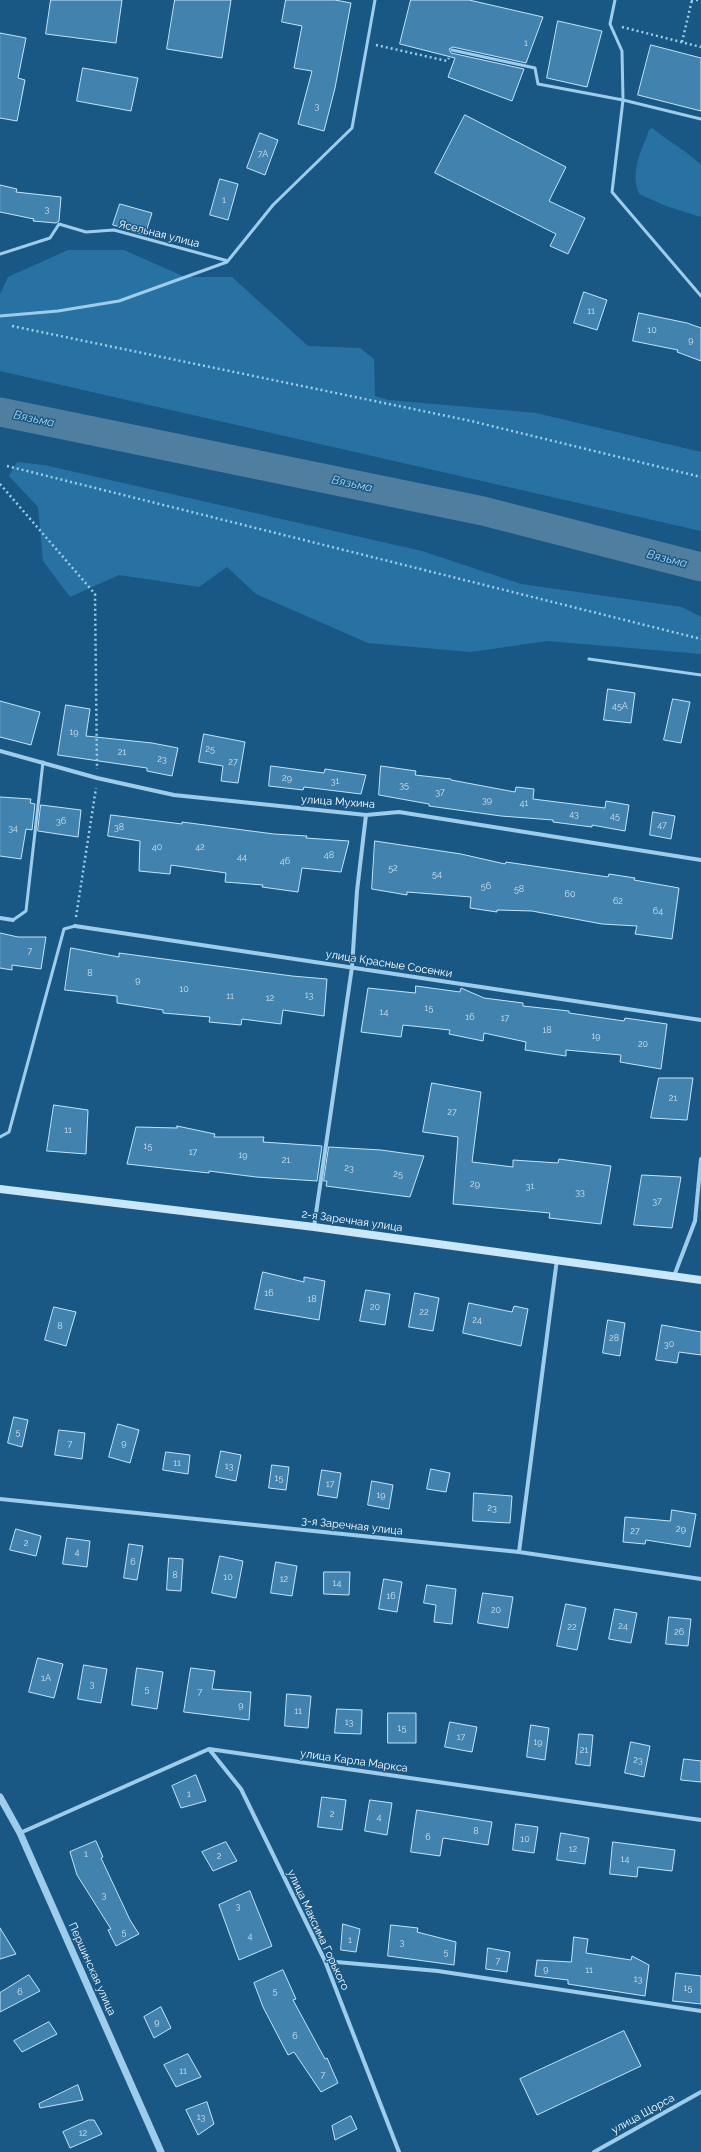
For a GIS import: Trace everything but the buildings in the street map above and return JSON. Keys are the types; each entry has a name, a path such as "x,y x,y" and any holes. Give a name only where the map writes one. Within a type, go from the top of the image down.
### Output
{"main road":[{"name":"2-я Заречная улица","path":"0,1189 314,1227 557,1259 701,1280"}],"street":[{"name":"улица Мухина","path":"0,751 97,778 174,795 366,815 399,812 701,860"},
{"path":"314,1227 352,967 357,891 366,815"},
{"path":"0,918 13,920"},
{"name":"улица Красные Сосенки","path":"75,926 701,1020"},
{"path":"674,1276 695,1222 701,1159"},
{"path":"519,1552 557,1259"},
{"name":"3-я Заречная улица","path":"0,1500 519,1552 701,1579"},
{"path":"20,1833 210,1749"},
{"name":"улица Карла Маркса","path":"210,1749 701,1820"},
{"name":"улица Максима Горького","path":"210,1749 241,1789 325,1962 399,2152"},
{"name":"Першинская улица","path":"0,1797 20,1833 161,2152"},
{"path":"325,1962 438,1972 701,2010"},
{"name":"улица Щорса","path":"594,2152 701,2092"}],"lane":[{"path":"0,316 58,311 119,301 228,261 273,205 352,128 375,0"},
{"path":"615,0 610,24 622,51 623,100 612,192 701,296"},
{"path":"452,50 535,68 538,84 623,100 701,119"},
{"name":"Ясельная улица","path":"0,254 50,238 59,224 86,232 114,230 228,261"},
{"path":"589,659 701,675"},
{"path":"13,920 26,911 43,762"},
{"path":"0,1137 9,1132 64,929 75,926"}],"path":[{"path":"682,42 691,0 701,0"},
{"path":"610,24 701,47"},
{"path":"367,43 447,61 452,50"},
{"path":"8,325 471,420 701,477"},
{"path":"7,466 701,639"},
{"path":"0,484 95,594 97,778 75,926"}],"shaded area":[{"path":"652,128 701,165 701,217 666,206 639,194 636,169 649,130"},
{"path":"68,250 124,250 185,277 232,277 308,346 360,348 374,359 375,396 389,400 536,413 701,452 701,531 0,371 0,294 8,277"},
{"path":"17,462 44,465 422,551 521,584 682,607 701,617 701,654 547,641 471,652 368,643 256,594 227,567 199,587 119,575 70,597 43,561 38,507 9,476"}],"waterway":[{"name":"Вязьма","path":"0,412 483,511 701,567"}]}
